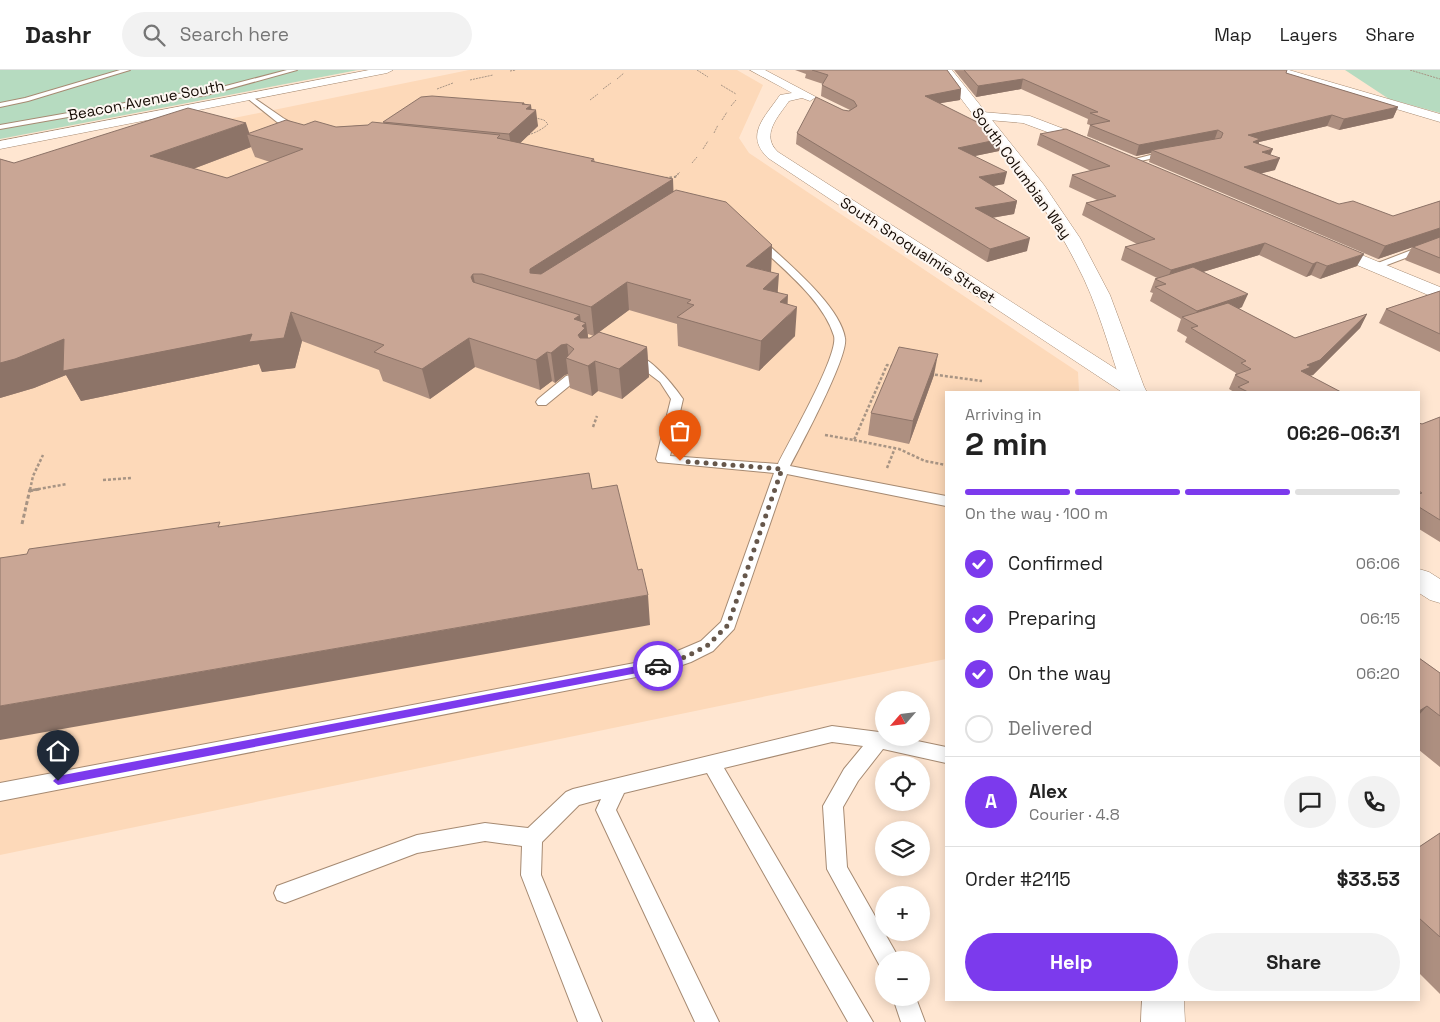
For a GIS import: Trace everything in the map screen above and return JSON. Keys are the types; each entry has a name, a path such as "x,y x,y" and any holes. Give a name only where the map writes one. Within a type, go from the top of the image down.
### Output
{"street":[{"name":"Beacon Avenue South","path":"0,145 387,70"},
{"path":"756,70 821,103"},
{"name":"South Columbian Way","path":"946,70 1043,196 1086,265 1106,312 1135,391"},
{"path":"1276,70 1440,118"},
{"name":"South Snoqualmie Street","path":"804,94 784,98 763,131 762,138 773,155 1133,391"},
{"path":"982,116 1034,121 1158,173"},
{"path":"1312,239 1440,294"},
{"path":"1420,580 1440,593"},
{"path":"1163,1001 1163,1022"}],"lane":[{"path":"0,105 42,96 127,70"},
{"path":"0,126 176,96 203,94 294,70"},
{"path":"248,97 280,120 298,130 312,133"},
{"path":"1130,161 1180,150"},
{"path":"0,792 662,665 685,657 707,646 728,625 782,469 838,354 840,338 828,311 803,283 751,234"},
{"path":"1375,266 1440,242"},
{"path":"622,351 635,358 664,380 676,399 662,459 782,469 945,501"},
{"path":"542,402 570,379"},
{"path":"590,1022 532,875 532,838 573,798 832,734 875,739"},
{"path":"875,746 851,775 833,806 837,869 884,951"},
{"path":"906,746 945,755"},
{"path":"711,763 861,1022"},
{"path":"618,786 606,810 707,1022"},
{"path":"285,893 417,844 485,832 532,838"},
{"path":"908,1006 913,1022"}],"path":[{"path":"510,71 516,70"},
{"path":"697,70 708,77"},
{"path":"1410,70 1440,79"},
{"path":"617,79 624,73"},
{"path":"470,80 493,75"},
{"path":"603,89 611,83"},
{"path":"437,89 453,84"},
{"path":"721,85 736,94"},
{"path":"590,100 598,94"},
{"path":"731,106 736,100"},
{"path":"408,134 453,138 480,140 520,138 541,132 548,124 544,120 536,118 437,111 404,118 397,127 407,131 445,135 442,137"},
{"path":"722,120 727,112"},
{"path":"714,133 718,126"},
{"path":"448,142 453,138"},
{"path":"703,149 708,141"},
{"path":"692,163 697,156"},
{"path":"662,178 675,177 680,172"},
{"path":"854,440 887,366 896,367"},
{"path":"928,373 982,381"},
{"path":"593,427 597,416"},
{"path":"816,434 895,448 925,461 945,465"},
{"path":"887,469 895,448"},
{"path":"22,524 33,476 43,455"},
{"path":"103,480 131,478"},
{"path":"29,491 68,484"}],"shaded area":[{"path":"469,70 737,70 763,85 739,138 749,153 1078,372 1079,391 945,391 945,659 0,855 0,166"}],"green space":[{"path":"0,70 358,70 0,139"},
{"path":"1345,70 1440,70 1440,113 1389,99"}],"building":[{"path":"812,70 947,70 961,89 925,96 995,131 1001,139 958,148 1007,172 979,177 1017,201 975,208 1030,238 990,249 797,133 816,97 843,110 849,111 857,106 854,101 822,85 828,75"},
{"path":"964,70 1287,70 1286,73 1398,107 1344,119 1332,115 1248,135 1260,139 1253,142 1273,149 1262,152 1280,158 1244,167 1339,204 1353,201 1393,216 1440,201 1440,228 1385,246 1152,150 1221,138 1223,133 1218,130 1139,145 1090,125 1110,121 1090,113 1098,112 1023,79 978,86"},
{"path":"432,96 524,103 522,104 531,105 526,109 536,110 509,134 383,122 421,97"},
{"path":"188,108 246,123 150,156 227,178 303,149 247,134 286,120 304,125 315,121 336,127 368,125 372,122 500,135 497,138 594,159 591,161 673,179 530,269 530,273 541,274 676,190 726,202 772,245 746,266 779,274 763,289 788,295 780,302 797,307 761,341 677,317 694,305 687,303 691,300 627,282 591,307 482,274 473,274 471,277 473,282 580,315 574,319 586,323 582,326 585,328 578,335 580,338 590,338 599,332 647,347 619,369 595,361 588,366 566,358 574,349 567,344 561,345 551,353 547,352 536,360 469,338 422,369 374,352 384,345 291,312 284,338 249,342 252,334 63,371 64,339 15,359 0,363 0,159 14,163"},
{"path":"1066,129 1364,254 1327,266 1317,262 1313,264 1265,243 1171,270 1125,247 1155,239 1086,203 1116,196 1072,175 1110,166 1040,134"},
{"path":"1440,237 1440,258 1413,247"},
{"path":"1193,267 1248,294 1197,311 1155,287 1166,284 1155,279"},
{"path":"1440,291 1440,334 1386,309"},
{"path":"1228,303 1295,338 1367,314 1320,360 1307,365 1311,367 1301,371 1339,391 1246,391 1238,387 1249,382 1235,375 1251,369 1241,363 1246,361 1191,328 1198,326 1182,317"},
{"path":"899,347 938,354 913,421 871,413"},
{"path":"1440,417 1440,520 1420,508 1420,494 1422,493 1420,492 1420,423"},
{"path":"589,473 592,489 617,485 638,570 642,569 648,595 0,706 0,558 27,554 29,549 220,522 218,527"},
{"path":"1420,659 1440,673 1440,716 1427,706 1420,710"},
{"path":"1440,833 1440,937 1420,919 1420,846"}],"way so far":[{"path":"658,666 685,657 707,646 728,625 782,469 680,461"}],"route":[{"path":"58,781 658,666"}]}
